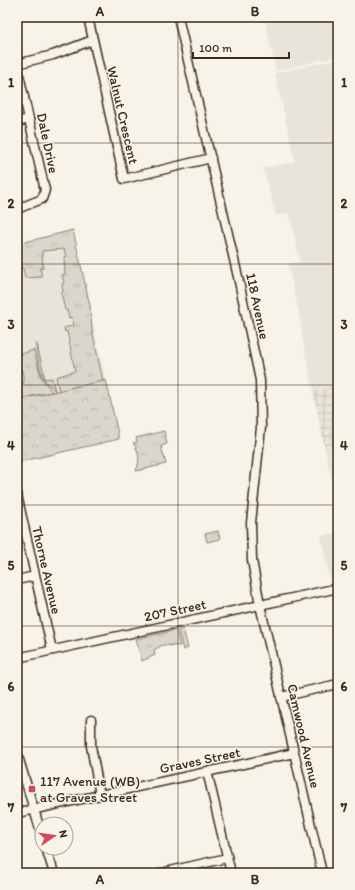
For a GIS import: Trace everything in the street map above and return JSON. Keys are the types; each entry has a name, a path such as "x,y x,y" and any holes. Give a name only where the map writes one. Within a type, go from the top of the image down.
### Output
{"street":[{"name":"Walnut Crescent","path":"88,17 124,179 211,158"},
{"name":"118 Avenue","path":"178,17 252,340 262,396 262,427 251,523 252,560 260,605"},
{"path":"17,65 53,55 93,40"},
{"name":"Dale Drive","path":"17,65 45,190 42,200 17,209"},
{"path":"17,122 29,119"},
{"name":"Thorne Avenue","path":"18,500 52,650"},
{"path":"17,580 35,576"},
{"name":"207 Street","path":"17,658 338,588"},
{"name":"Camwood Avenue","path":"260,605 322,873"},
{"path":"281,697 338,684"},
{"path":"91,720 91,746 100,795"},
{"path":"17,753 36,816"},
{"name":"Graves Street","path":"17,813 294,753"},
{"path":"207,771 231,873"},
{"path":"49,856 54,873"},
{"path":"161,873 227,858"}],"shaded area":[{"path":"264,17 338,17 338,56 276,71"},
{"path":"338,59 338,386 313,391 301,332 302,328 288,264 300,261 289,213 276,216 263,168 295,162 275,73"},
{"path":"72,232 119,439 19,462 17,452 17,245"},
{"path":"338,386 338,447 325,450 313,391"},
{"path":"338,447 338,507 325,450"},
{"path":"338,532 338,580 330,582 321,536"}],"green space":[{"path":"73,230 90,306 92,330 103,381 59,391 56,377 75,371 67,331 65,332 64,328 74,325 72,317 69,318 67,310 65,310 61,293 63,292 62,284 64,283 62,275 65,274 64,258 66,257 64,249 42,251 43,268 40,268 42,277 25,278 23,268 21,268 19,260 17,260 17,244"},
{"path":"35,343 37,344 45,379 52,378 55,391 43,378"},
{"path":"19,349 21,354 34,350 41,377 52,392 17,399 18,385 24,383 22,370 17,371 17,356 20,355"},
{"path":"106,380 119,439 19,462 17,452 17,400"},
{"path":"164,431 167,444 161,446 166,464 136,471 139,457 133,443 137,442 136,438"},
{"path":"218,531 220,539 207,542 205,534"},
{"path":"183,629 188,648 183,650 178,630"},
{"path":"176,630 180,646 162,645 154,650 155,655 142,661 136,639"}],"place":[{"name":"117 Avenue (WB) at Graves Street","path":"32,789"}]}
